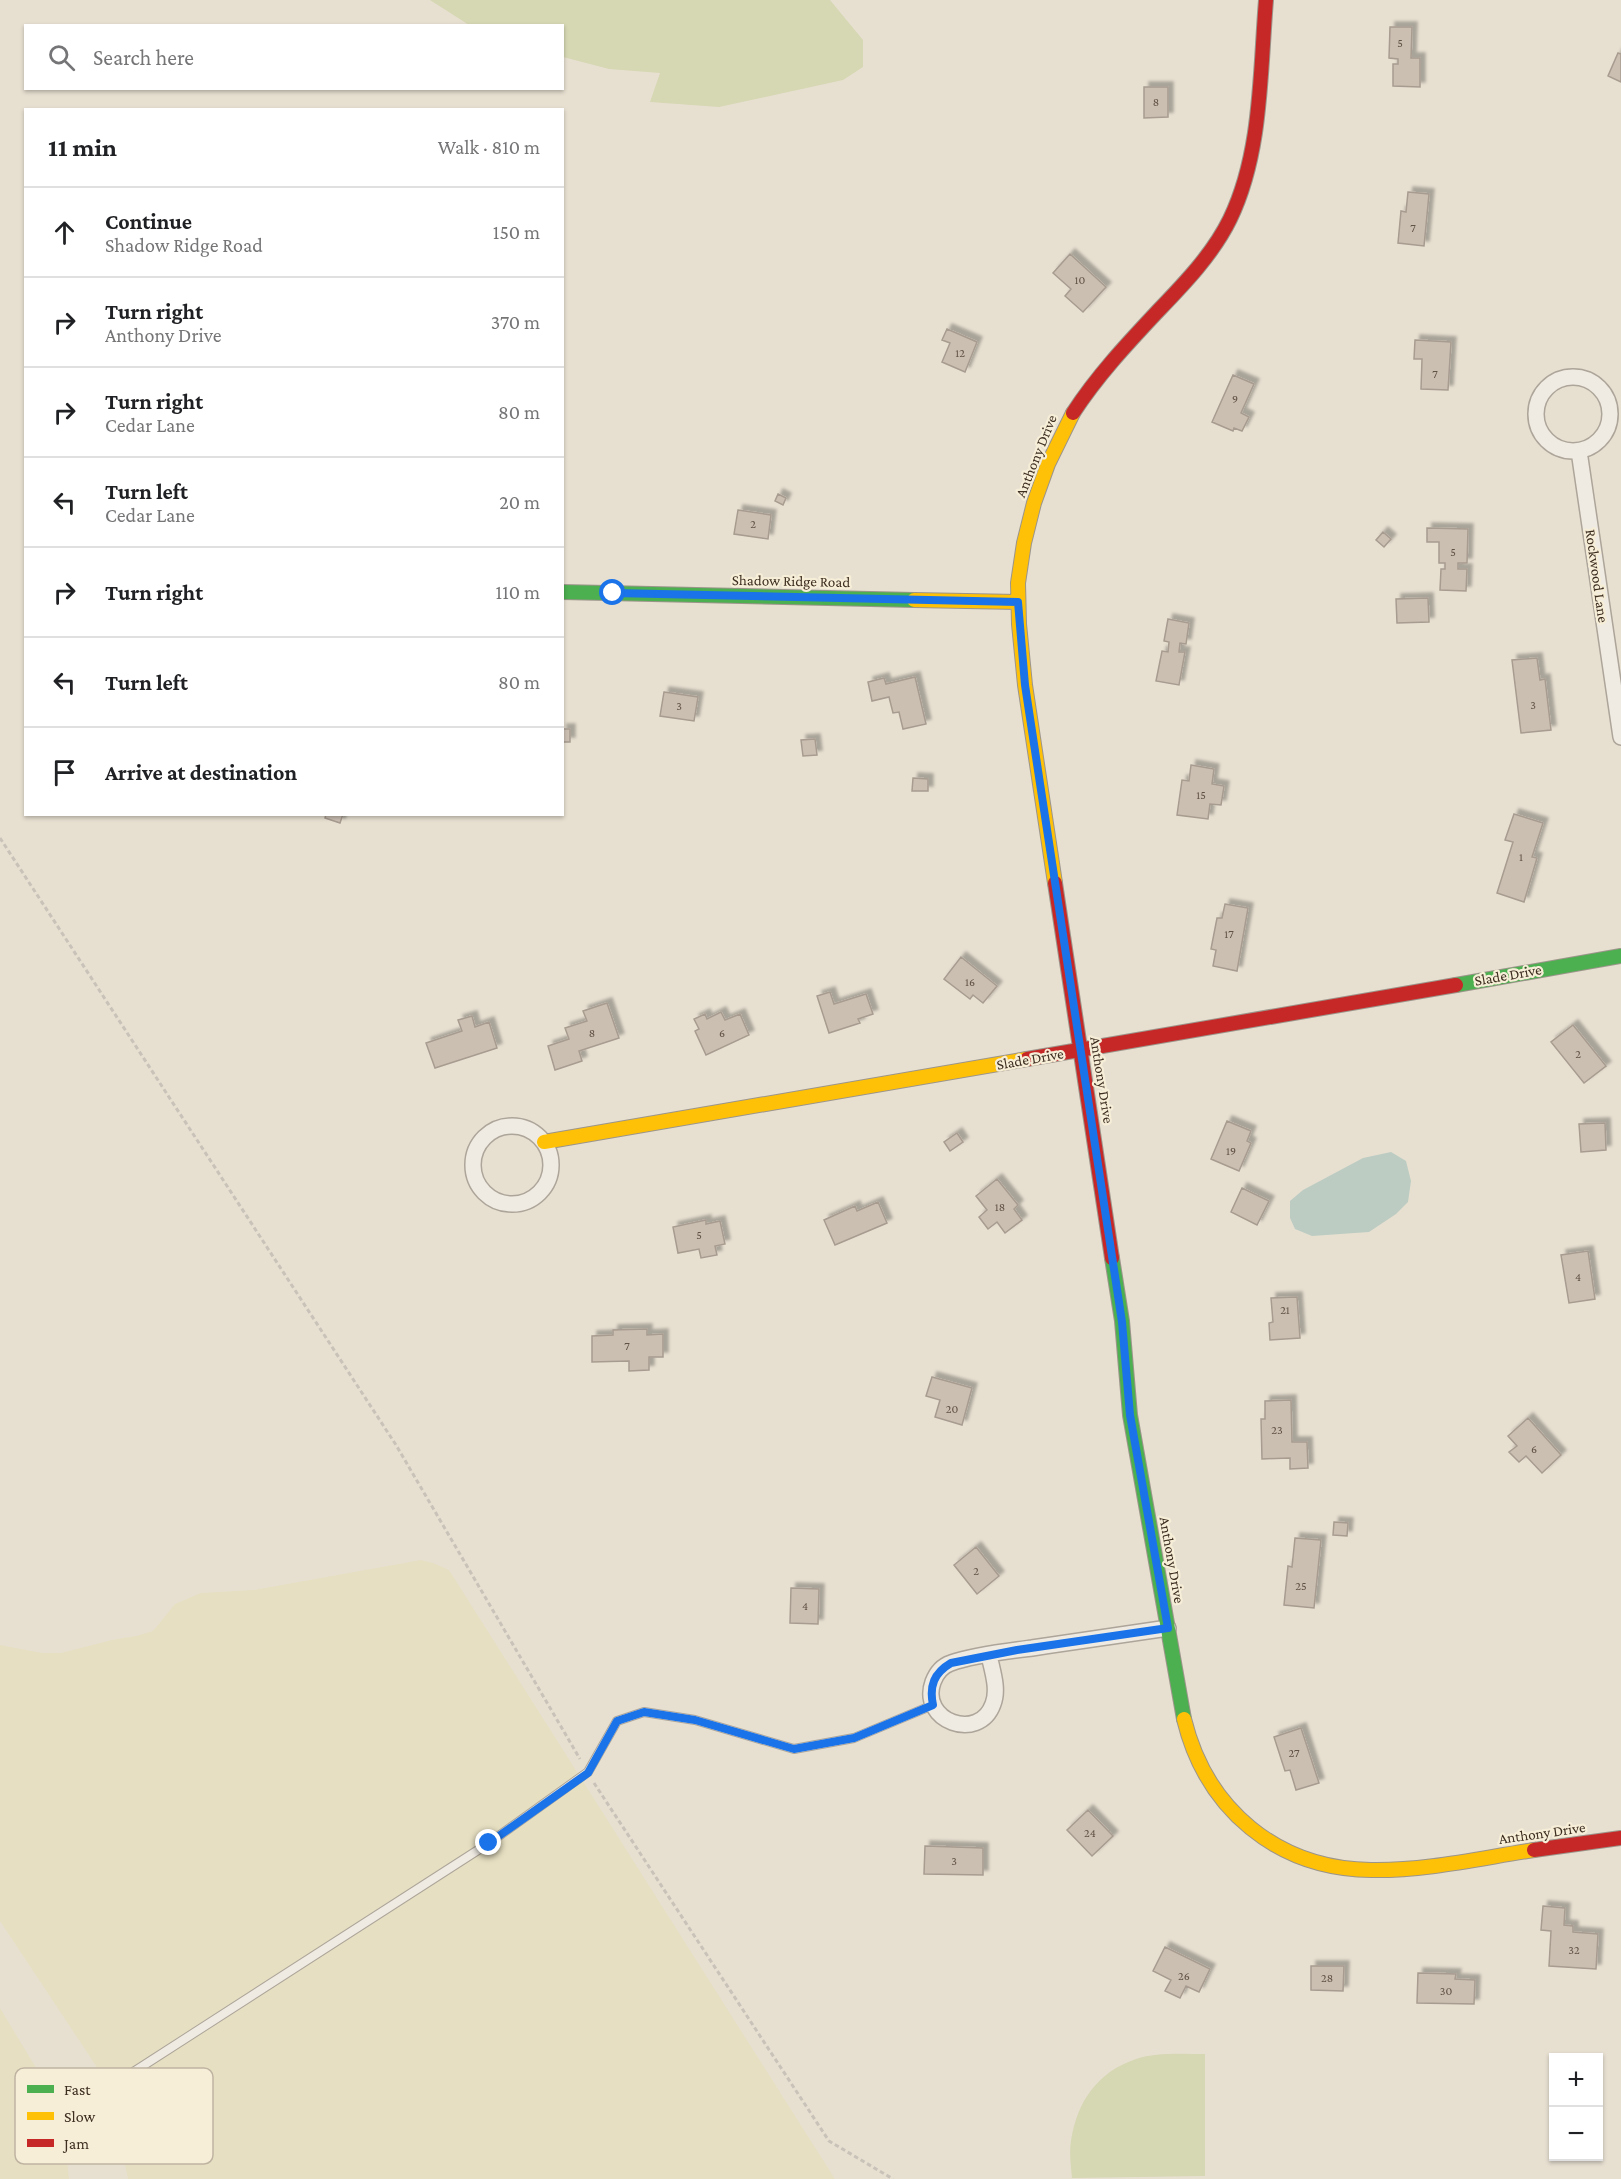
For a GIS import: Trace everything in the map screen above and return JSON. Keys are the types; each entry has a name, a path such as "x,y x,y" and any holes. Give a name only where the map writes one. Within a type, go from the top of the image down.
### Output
{"street":[{"name":"Anthony Drive","path":"1266,0 1250,157 1239,198 1221,236 1196,271 1094,383 1069,419 1036,496 1019,577 1018,602 1025,685 1122,1322 1130,1415 1182,1712 1195,1756 1216,1794 1246,1826 1282,1850 1323,1865 1366,1870 1421,1867 1621,1838"},
{"path":"1565,377 1590,380 1607,397 1611,408 1611,420 1607,431 1595,444 1579,452 1554,447 1544,438 1535,414 1537,402 1544,390 1553,382 1565,377"},
{"name":"Rockwood Lane","path":"1579,452 1621,737"},
{"name":"Shadow Ridge Road","path":"564,592 1018,602"},
{"name":"Slade Drive","path":"544,1142 1621,956"},
{"path":"512,1126 530,1130 544,1142 550,1154 552,1168 541,1192 530,1200 517,1204 503,1204 491,1199 481,1190 474,1178 472,1166 474,1153 489,1133 512,1126"},
{"path":"989,1655 995,1694 988,1714 969,1725 958,1725 947,1721 939,1715 930,1695 936,1675 951,1663 989,1655 1168,1628"}],"lane":[{"path":"140,2068 489,1843 588,1773 617,1721 644,1712 695,1720 794,1749 854,1738 933,1705"}],"path":[{"path":"0,838 396,1445 588,1773 829,2141 893,2179"}],"shaded area":[{"path":"1391,1152 1406,1161 1411,1181 1408,1202 1396,1214 1369,1232 1312,1236 1295,1229 1290,1218 1290,1201 1303,1190 1363,1158"},
{"path":"421,1560 449,1570 835,2179 128,2179 125,2164 213,2164 213,2068 97,2068 0,1921 0,1645 42,1653 61,1653 153,1631 175,1604 201,1593 254,1590"},
{"path":"0,2008 36,2068 15,2068 15,2164 67,2164 69,2179 0,2179"}],"green space":[{"path":"430,0 830,0 863,40 863,67 843,80 719,107 650,102 660,73 609,69 564,57 564,24 467,24"},
{"path":"1205,2054 1205,2176 1072,2178 1070,2150 1074,2127 1084,2101 1100,2080 1122,2065 1152,2055"}],"building":[{"path":"1390,27 1412,27 1411,58 1420,58 1420,87 1393,86 1393,64 1398,64 1398,59 1389,58"},
{"path":"1618,53 1621,54 1621,82 1608,76"},
{"path":"1144,87 1168,87 1168,117 1144,118"},
{"path":"1408,192 1429,194 1424,246 1398,243 1401,211 1406,212"},
{"path":"1070,254 1106,287 1083,312 1065,296 1071,289 1053,273"},
{"path":"947,329 977,342 965,372 942,362 950,343 942,340"},
{"path":"1415,340 1451,342 1448,390 1421,389 1422,359 1414,359"},
{"path":"1233,375 1254,384 1241,413 1249,417 1242,431 1234,428 1233,431 1212,422"},
{"path":"778,494 786,498 783,505 775,501"},
{"path":"738,510 771,515 768,539 734,534"},
{"path":"1427,528 1468,529 1467,563 1458,563 1458,569 1467,569 1466,591 1440,590 1441,569 1445,569 1445,563 1439,563 1439,542 1427,542"},
{"path":"1383,532 1391,539 1384,547 1376,540"},
{"path":"1428,598 1429,622 1397,623 1396,599"},
{"path":"1168,619 1189,623 1186,644 1180,643 1179,652 1185,652 1179,685 1156,681 1162,651 1168,652 1169,642 1164,641"},
{"path":"1537,658 1540,680 1545,679 1551,730 1521,733 1512,660"},
{"path":"915,677 926,724 903,729 899,712 893,713 889,697 872,701 868,682 884,678 886,684"},
{"path":"664,692 698,697 694,721 660,716"},
{"path":"564,729 570,729 570,742 564,742"},
{"path":"815,739 817,755 803,756 801,740"},
{"path":"1191,765 1214,769 1212,784 1224,786 1221,805 1210,804 1208,819 1177,815 1182,780 1189,781"},
{"path":"913,778 928,779 928,791 912,791"},
{"path":"1514,814 1543,823 1532,857 1537,858 1524,902 1497,893 1513,842 1505,840"},
{"path":"326,816 342,816 340,823 325,818"},
{"path":"1225,904 1248,908 1237,971 1213,966 1216,950 1211,949 1217,918 1222,918"},
{"path":"961,957 997,986 983,1003 973,995 970,999 944,979"},
{"path":"830,992 834,1004 866,994 873,1014 858,1019 860,1023 829,1033 817,996"},
{"path":"607,1003 619,1038 579,1051 582,1061 555,1070 548,1046 569,1039 565,1028 587,1021 583,1011"},
{"path":"721,1012 725,1020 740,1014 749,1035 706,1055 695,1031 699,1029 694,1019 705,1014 707,1019"},
{"path":"472,1016 475,1027 489,1022 497,1048 435,1068 426,1043 462,1031 458,1020"},
{"path":"1573,1025 1606,1066 1584,1083 1551,1042"},
{"path":"1227,1121 1251,1131 1247,1141 1251,1143 1239,1171 1211,1159"},
{"path":"1605,1123 1606,1150 1581,1152 1579,1124"},
{"path":"957,1133 963,1142 950,1151 944,1142"},
{"path":"997,1179 1018,1205 1014,1209 1022,1220 1005,1233 997,1222 988,1229 979,1217 987,1210 976,1196"},
{"path":"1242,1188 1269,1201 1257,1225 1231,1212"},
{"path":"878,1202 887,1223 835,1245 824,1220 855,1206 857,1211"},
{"path":"706,1220 706,1224 720,1221 725,1244 715,1246 717,1255 701,1258 699,1249 678,1253 673,1227"},
{"path":"1588,1251 1595,1299 1569,1303 1561,1255"},
{"path":"1297,1297 1300,1338 1270,1340 1269,1323 1273,1322 1271,1298"},
{"path":"647,1329 647,1335 663,1334 663,1357 649,1357 649,1370 629,1371 629,1361 592,1362 592,1336 613,1335 613,1330"},
{"path":"932,1377 972,1388 962,1425 935,1417 940,1400 926,1396"},
{"path":"1291,1400 1292,1442 1307,1442 1308,1468 1290,1469 1290,1458 1262,1459 1261,1419 1265,1419 1265,1401"},
{"path":"1528,1418 1561,1455 1542,1473 1526,1456 1519,1462 1509,1452 1517,1446 1508,1436"},
{"path":"1334,1522 1348,1523 1347,1536 1333,1535"},
{"path":"1295,1538 1321,1540 1314,1608 1284,1605 1288,1566 1292,1567"},
{"path":"976,1547 999,1576 977,1594 954,1565"},
{"path":"791,1588 819,1589 818,1624 790,1623"},
{"path":"1301,1728 1319,1783 1296,1790 1290,1770 1285,1771 1274,1737"},
{"path":"1088,1810 1113,1836 1092,1856 1067,1830"},
{"path":"925,1846 983,1848 983,1875 924,1874"},
{"path":"1543,1906 1565,1908 1564,1925 1573,1926 1573,1932 1598,1934 1596,1969 1549,1966 1551,1931 1541,1930"},
{"path":"1165,1947 1210,1969 1199,1992 1186,1986 1180,1998 1165,1991 1171,1980 1153,1971"},
{"path":"1311,1966 1344,1966 1343,1991 1311,1990"},
{"path":"1418,1973 1456,1974 1455,1979 1475,1980 1474,2004 1417,2003"}],"traffic: fast":[{"path":"564,592 914,600"},
{"path":"1456,985 1621,956"},
{"path":"1112,1258 1122,1321 1130,1415 1184,1719"}],"traffic: slow":[{"path":"1055,883 1025,685 1019,624 1018,583 1024,543 1034,503 1048,464 1073,413"},
{"path":"914,600 1018,602"},
{"path":"544,1142 1027,1059"},
{"path":"1184,1719 1194,1751 1209,1780 1228,1806 1250,1828 1276,1846 1305,1859 1337,1867 1391,1870 1534,1850"}],"traffic: jam":[{"path":"1073,413 1113,361 1197,268 1230,219 1240,194 1254,140 1266,0"},
{"path":"1055,883 1112,1258"},
{"path":"1027,1059 1456,985"},
{"path":"1534,1850 1621,1838"}],"route":[{"path":"489,1843 588,1773 617,1721 644,1712 695,1720 794,1749 854,1738 933,1705 930,1695 932,1684 942,1668 951,1663 1017,1650 1168,1628 1130,1415 1122,1322 1025,685 1018,602 613,593"}]}
